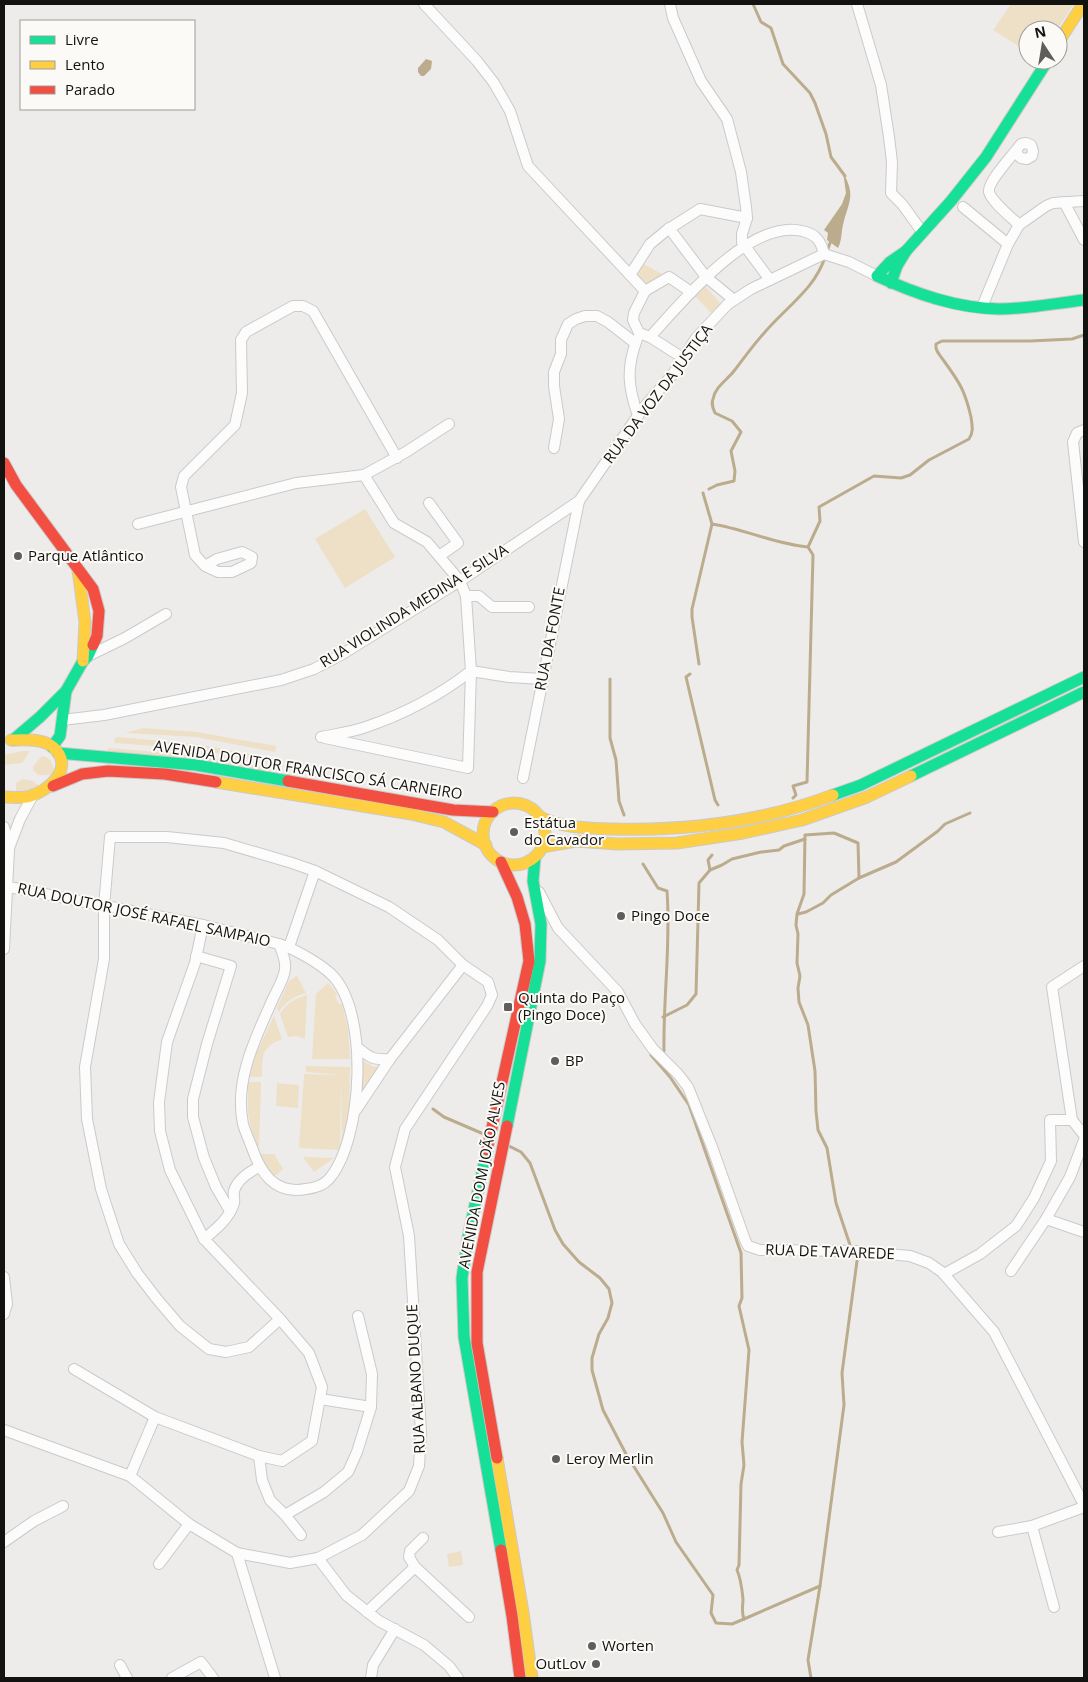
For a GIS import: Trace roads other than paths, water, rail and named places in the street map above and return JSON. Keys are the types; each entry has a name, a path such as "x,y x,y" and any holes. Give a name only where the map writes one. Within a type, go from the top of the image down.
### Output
{"main road":[{"path":"1068,27 1083,4"},
{"path":"1042,70 981,164 923,233 906,251 890,262 877,276 915,293 951,303 982,307 1000,309 1084,300"},
{"path":"891,283 897,266 906,251"},
{"path":"4,463 16,485 78,569 85,622 85,658 66,691 40,717 8,740"},
{"path":"540,817 577,828 646,830 714,825 799,808 861,785 1084,677"},
{"path":"53,786 59,778 62,768 61,758 55,750 60,736 66,691"},
{"path":"542,847 576,841 617,844 677,843 743,833 802,820 867,798 1084,692"},
{"name":"AVENIDA DOUTOR FRANCISCO SÁ CARNEIRO","path":"8,740 38,741 55,750 81,756 181,763 453,810 494,812"},
{"name":"AVENIDA DOUTOR FRANCISCO SÁ CARNEIRO","path":"4,798 20,798 33,795 82,774 108,771 165,774 411,814 444,822 486,845"},
{"path":"514,803 524,805 540,817 544,826 545,837 542,847 535,857 528,862 519,864 502,862 489,852 484,836 484,827 494,812 504,805 514,803"},
{"name":"AVENIDA DOM JOÃO ALVES","path":"532,1678 523,1612 477,1343 477,1272 540,961 541,924 533,881 535,857"},
{"name":"AVENIDA DOM JOÃO ALVES","path":"502,862 517,897 525,924 529,961 468,1237 462,1278 464,1337 512,1616 520,1678"}],"street":[{"path":"424,4 494,83 510,111 528,166 645,291"},
{"path":"670,4 674,18 701,81 727,119 741,172 747,218 742,234 744,246 770,280"},
{"path":"857,4 881,85 892,162 891,193 902,204 923,233"},
{"path":"1017,148 990,184 989,191 992,197 1019,225"},
{"path":"982,307 1008,244 1019,225 1046,206 1064,202 1084,201"},
{"path":"1064,202 1084,240"},
{"path":"630,275 650,244 669,228 700,208 747,218"},
{"path":"963,208 1008,244"},
{"path":"669,228 706,276 734,300"},
{"path":"650,337 706,276 744,246 772,233 797,229 808,232 819,239 824,254 849,262 877,276"},
{"name":"RUA DA VOZ DA JUSTIÇA","path":"579,501 638,416 673,374 696,338 728,304 751,289 824,254"},
{"path":"683,358 650,337 640,333 635,326 634,313 645,291 668,278 691,292"},
{"path":"205,566 195,555 181,487 184,476 235,425 242,394 241,340 246,332 293,306 303,306 313,311 397,458"},
{"path":"554,448 558,419 554,372 561,354 561,340 568,324 576,318 597,316 636,343"},
{"path":"638,416 632,398 629,369 631,355 640,333"},
{"path":"138,524 296,483 364,475 397,458 450,424"},
{"path":"1084,430 1077,433 1073,442 1084,542"},
{"path":"364,475 394,523 427,542 460,581 466,596 472,671 468,768 321,737 365,727 410,709 454,684 472,671 542,680"},
{"name":"RUA VIOLINDA MEDINA E SILVA","path":"62,720 104,715 281,680 314,669 460,581 579,501"},
{"name":"RUA DA FONTE","path":"523,778 579,501"},
{"path":"429,503 458,543 440,556"},
{"path":"466,596 480,596 492,607 529,607"},
{"path":"85,658 125,638 166,614"},
{"path":"4,949 6,862 20,819 33,795"},
{"path":"4,828 9,849"},
{"path":"280,1319 249,1347 226,1352 209,1349 180,1326 157,1299 137,1273 119,1244 101,1189 87,1118 85,1067 104,959 104,906 110,837 166,837 224,843 315,871 389,907 438,940 463,965 390,1059 355,1110 347,1146 335,1171 328,1180 317,1187 295,1192 280,1187 259,1167 243,1123 241,1097 244,1069 285,969 284,945 315,871"},
{"name":"RUA DE TAVAREDE","path":"533,881 558,928 618,992 653,1049 688,1087 748,1246 760,1250 864,1252 910,1256 929,1263 944,1274 994,1332 1084,1506"},
{"name":"RUA DOUTOR JOSÉ RAFAEL SAMPAIO","path":"6,886 203,925 284,945 332,975 346,998 358,1047 355,1110"},
{"path":"74,1369 155,1416 259,1456 282,1462 312,1441 322,1387 309,1353 280,1319 204,1239 170,1170 160,1131 159,1102 166,1042 196,956 203,925"},
{"path":"196,956 232,966 207,1044 193,1099 193,1117 204,1158 213,1180 230,1211"},
{"name":"RUA ALBANO DUQUE","path":"4,1430 130,1476 190,1524 238,1553 290,1563 318,1558 362,1535 409,1491 420,1466 421,1432 408,1236 395,1167 405,1129 492,996 488,982 463,965"},
{"path":"1084,966 1052,987 1072,1120 1084,1135"},
{"path":"358,1047 368,1057 377,1060 390,1059"},
{"path":"944,1274 980,1254 1016,1226 1034,1198 1051,1161 1050,1120 1072,1120"},
{"path":"1010,1271 1046,1219 1070,1177 1084,1140"},
{"path":"204,1239 218,1228 230,1211 234,1203 236,1186 242,1179 259,1167"},
{"path":"1046,1219 1084,1232"},
{"path":"4,1277 7,1304 4,1314"},
{"path":"286,1515 324,1492 348,1472 357,1452 371,1407 372,1374 358,1316"},
{"path":"320,1398 371,1407"},
{"path":"130,1476 155,1416"},
{"path":"259,1456 262,1480 270,1500 286,1515 301,1535"},
{"path":"4,1542 34,1521 63,1506"},
{"path":"998,1532 1032,1526 1084,1506"},
{"path":"159,1564 190,1524"},
{"path":"1032,1526 1054,1607"},
{"path":"423,1538 410,1551 409,1557 415,1567 469,1617"},
{"path":"238,1553 275,1678"},
{"path":"318,1558 346,1595 379,1621 424,1645 449,1666 458,1678"},
{"path":"367,1612 415,1567"},
{"path":"371,1678 373,1665 395,1629"},
{"path":"172,1678 200,1662 213,1678"},
{"path":"120,1665 127,1678"}],"waterway":[{"path":"753,4 761,22 771,28 783,64 810,93 826,134 831,157 845,176"},
{"path":"827,251 832,238"},
{"path":"709,489 734,481 735,471 731,451 741,432 732,421 715,413 712,404 714,395 773,323 807,288 814,279 825,257"},
{"path":"808,547 820,521 819,507 874,476 901,478 910,475 929,460 969,439 972,434 972,426 964,394 937,351 936,344 942,341 1072,339 1084,335"},
{"path":"703,493 712,524 783,543 808,547 813,555 807,782 793,786 796,795 793,798"},
{"path":"699,664 692,609 712,524"},
{"path":"690,674 686,677 715,800 718,805"},
{"path":"610,679 610,738 616,760 619,801 624,815"},
{"path":"798,914 823,903 831,895 859,878 896,862 945,824 970,813"},
{"path":"850,1245 836,1203 827,1148 818,1130 815,1071 808,1025 799,1002 798,988 800,976 797,963 798,934 796,925 797,914 804,894 805,835 834,833 858,843 859,878"},
{"path":"663,1017 687,1005 696,994 699,883 710,870 732,859 779,850 784,846 805,839"},
{"path":"710,870 708,860 712,855"},
{"path":"643,864 658,888 667,891 668,931 664,1051"},
{"path":"651,1055 670,1077 689,1105 741,1253 742,1298 739,1306 749,1350 742,1442 744,1465 741,1484 739,1565 737,1570 742,1588 744,1619 820,1586"},
{"path":"433,1109 444,1117 486,1135"},
{"path":"507,1145 521,1152 530,1163 555,1230 563,1244 579,1262 600,1278 609,1289 612,1303 608,1318 599,1334 592,1358 592,1370 603,1410 626,1454 663,1513 676,1542 713,1595 711,1613 716,1623 732,1624 744,1619"},
{"path":"811,1678 808,1660 820,1586 844,1405 842,1373 857,1261"}],"place":[{"name":"Parque Atlântico","path":"18,556"},
{"name":"Estátua do Cavador","path":"514,832"},
{"name":"Pingo Doce","path":"621,916"},
{"name":"Quinta do Paço (Pingo Doce)","path":"508,1007"},
{"name":"BP","path":"555,1061"},
{"name":"Leroy Merlin","path":"556,1459"},
{"name":"Worten","path":"592,1646"},
{"name":"OutLov","path":"596,1664"}]}
